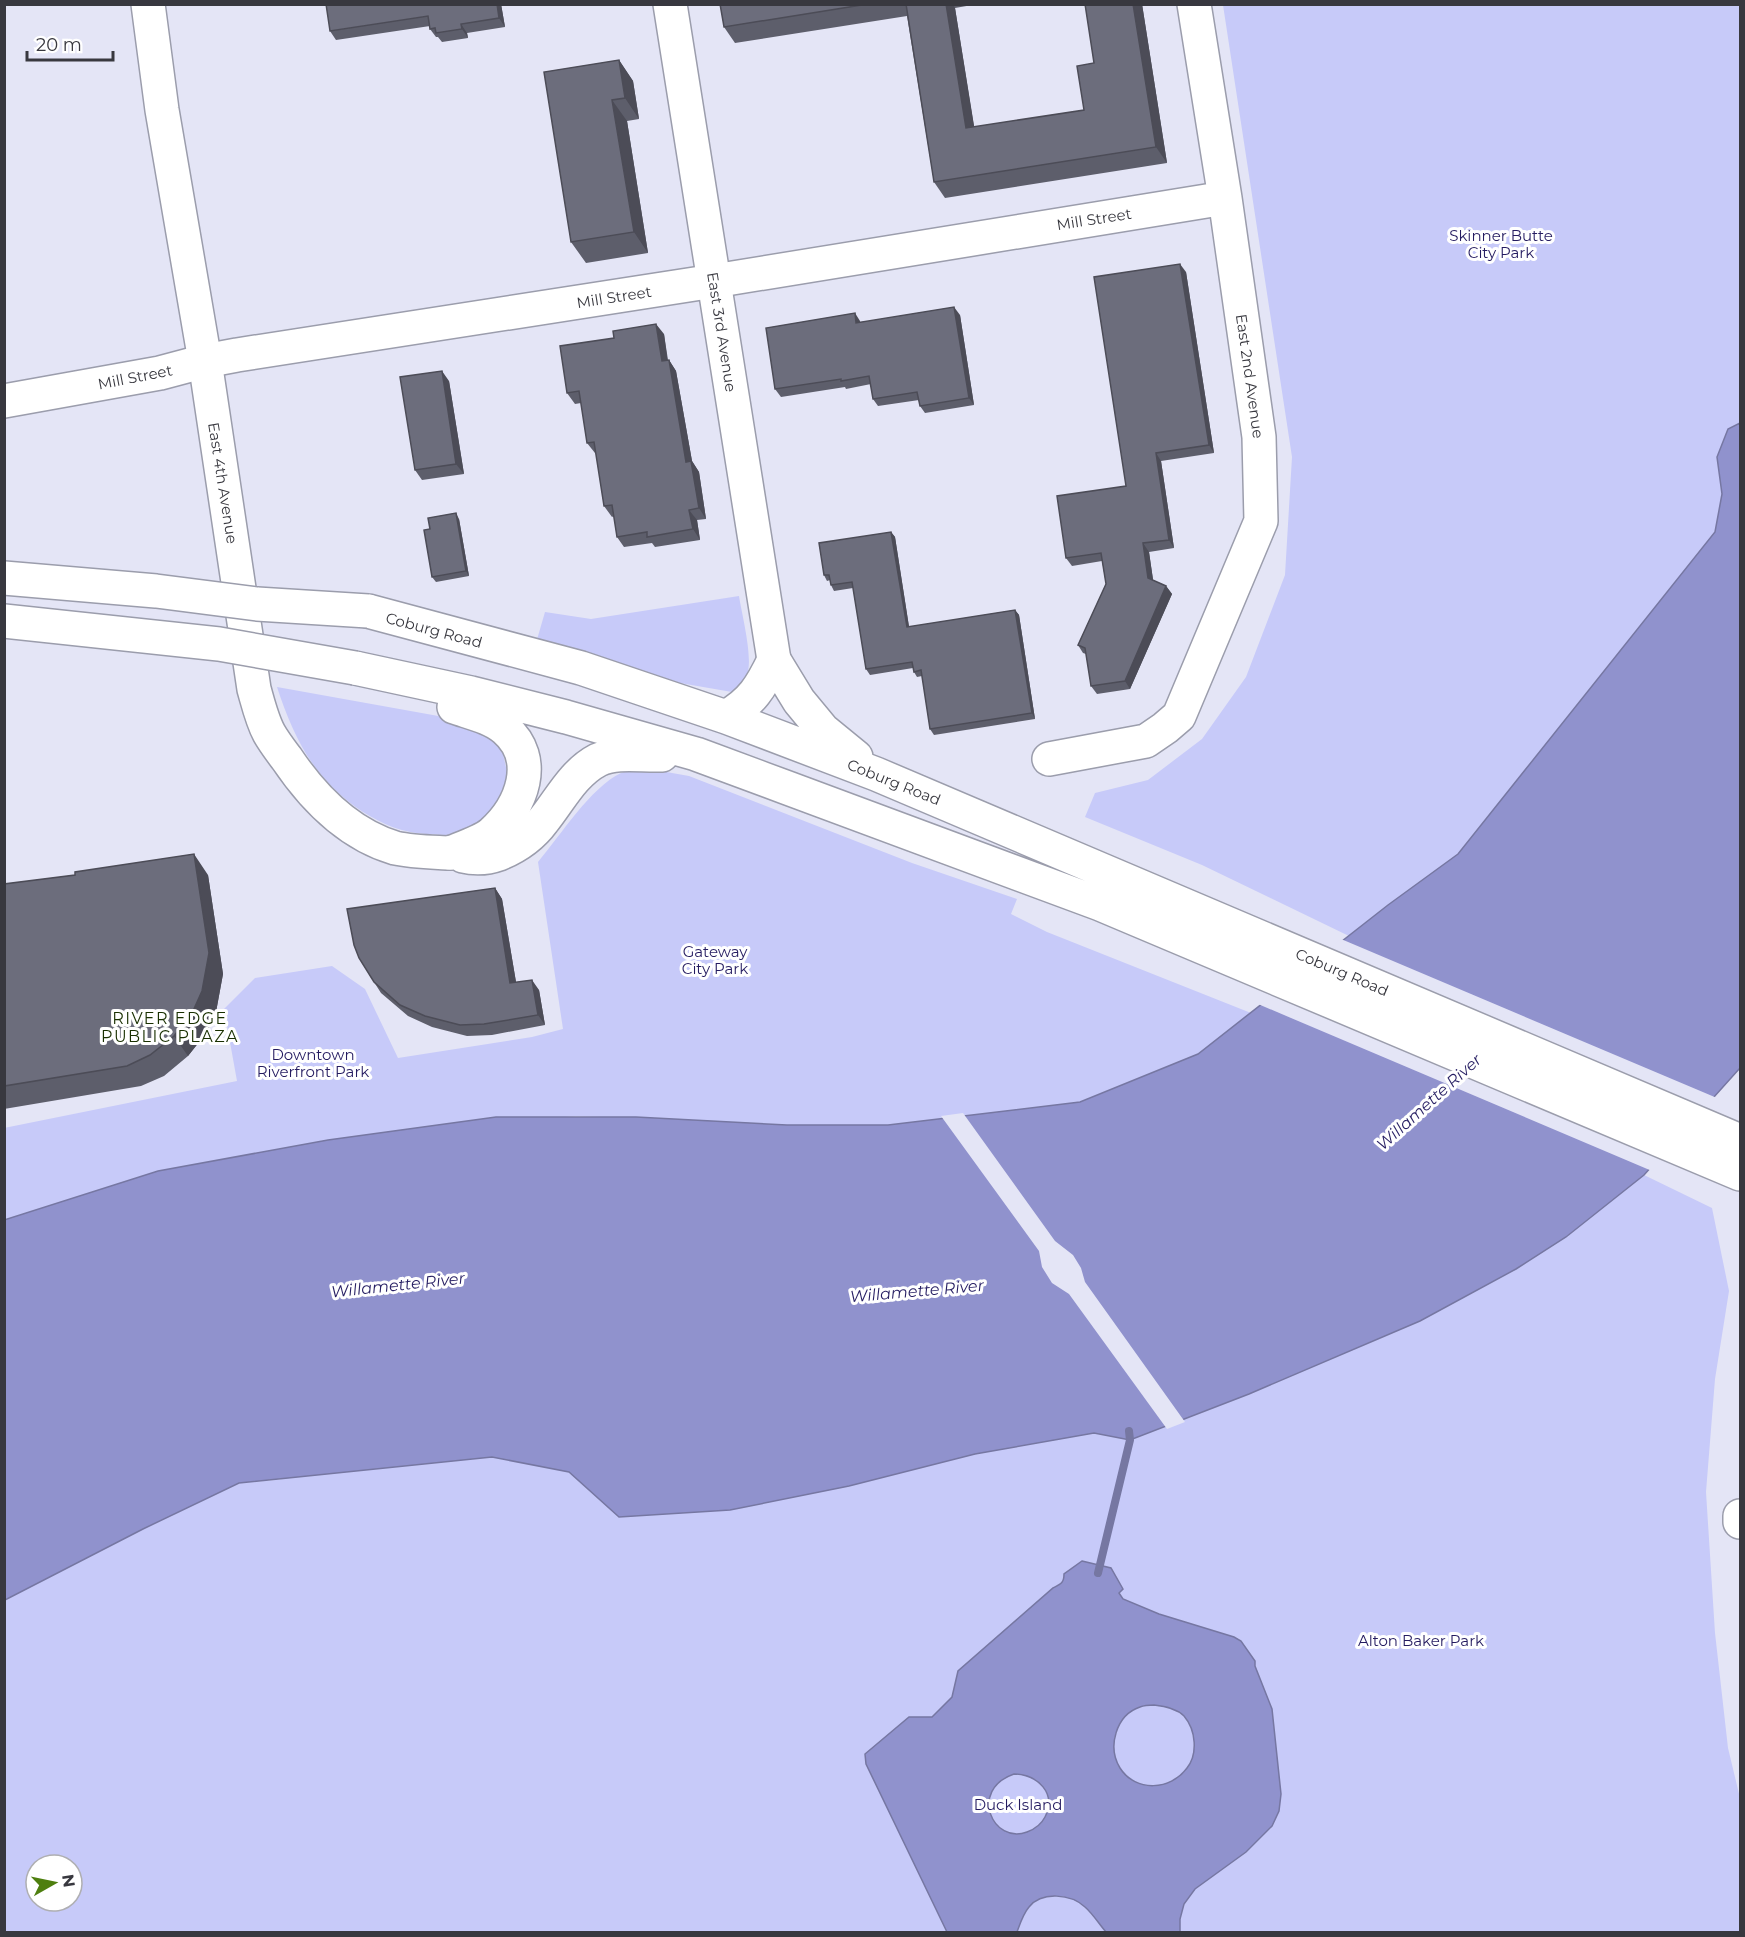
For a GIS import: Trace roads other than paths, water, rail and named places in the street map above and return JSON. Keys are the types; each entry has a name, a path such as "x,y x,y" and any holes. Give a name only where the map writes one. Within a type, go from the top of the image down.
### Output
{"main road":[{"name":"East 4th Avenue","path":"148,4 162,110 205,360 254,689 268,732 299,777 323,805 347,825 374,840 396,848 450,853 471,858 492,856 522,842 542,823 573,780 597,761 616,755 696,754"},
{"name":"East 3rd Avenue","path":"670,4 774,660"},
{"name":"East 2nd Avenue","path":"1049,759 1146,741 1179,716 1261,521 1259,437 1225,198 1194,4"},
{"name":"Mill Street","path":"4,401 160,373 205,360 714,281 1225,198"},
{"name":"Coburg Road","path":"4,578 368,612 580,668 726,717 876,774 1740,1141"},
{"path":"4,621 219,644 355,668 471,693 696,754 1100,904 1740,1174"},
{"path":"726,717 739,710 757,691 774,660 799,701 823,730 876,774"},
{"path":"355,668 424,698 488,719 503,728 516,741 524,758 525,777 514,807 491,835 450,853"},
{"path":"1740,1516 1740,1522"}],"water":[{"name":"Willamette River","path":"1740,423 1740,1068 1644,1175 1566,1237 1516,1269 1420,1321 1249,1394 1130,1440 1094,1433 975,1454 849,1486 730,1510 619,1517 569,1472 492,1457 239,1483 5,1600 4,1220 158,1171 328,1140 496,1117 636,1117 787,1125 888,1125 1080,1102 1198,1054 1388,905 1458,854 1715,532 1722,494 1717,457 1728,429"},
{"path":"1082,1561 1111,1568 1123,1589 1119,1593 1123,1599 1159,1614 1241,1641 1255,1661 1272,1709 1281,1794 1279,1811 1272,1826 1246,1852 1195,1889 1184,1904 1180,1919 1180,1932 1106,1932 1085,1907 1072,1899 1057,1896 1041,1898 1029,1907 1017,1932 947,1932 866,1764 865,1754 909,1717 932,1717 952,1697 958,1671 1053,1588 1062,1583 1064,1574","holes":["1154,1705 1170,1708 1184,1716 1191,1728 1194,1742 1193,1756 1187,1768 1172,1781 1154,1786 1135,1782 1127,1776 1120,1768 1114,1751 1116,1733 1125,1717 1140,1707","1014,1774 1023,1775 1038,1782 1047,1793 1049,1800 1045,1817 1040,1824 1027,1832 1015,1834 1004,1831 996,1824 990,1814 989,1803 992,1792 1000,1782"]}],"waterway":[{"path":"1098,1573 1130,1440 1129,1431"}],"district":[{"name":"RIVER EDGE PUBLIC PLAZA","path":"170,1027"}],"park label":[{"name":"Skinner Butte City Park","path":"1501,244"},
{"name":"Gateway City Park","path":"715,960"},
{"name":"Downtown Riverfront Park","path":"313,1062"},
{"name":"Alton Baker Park","path":"1421,1640"},
{"name":"Duck Island","path":"1018,1804"}]}
